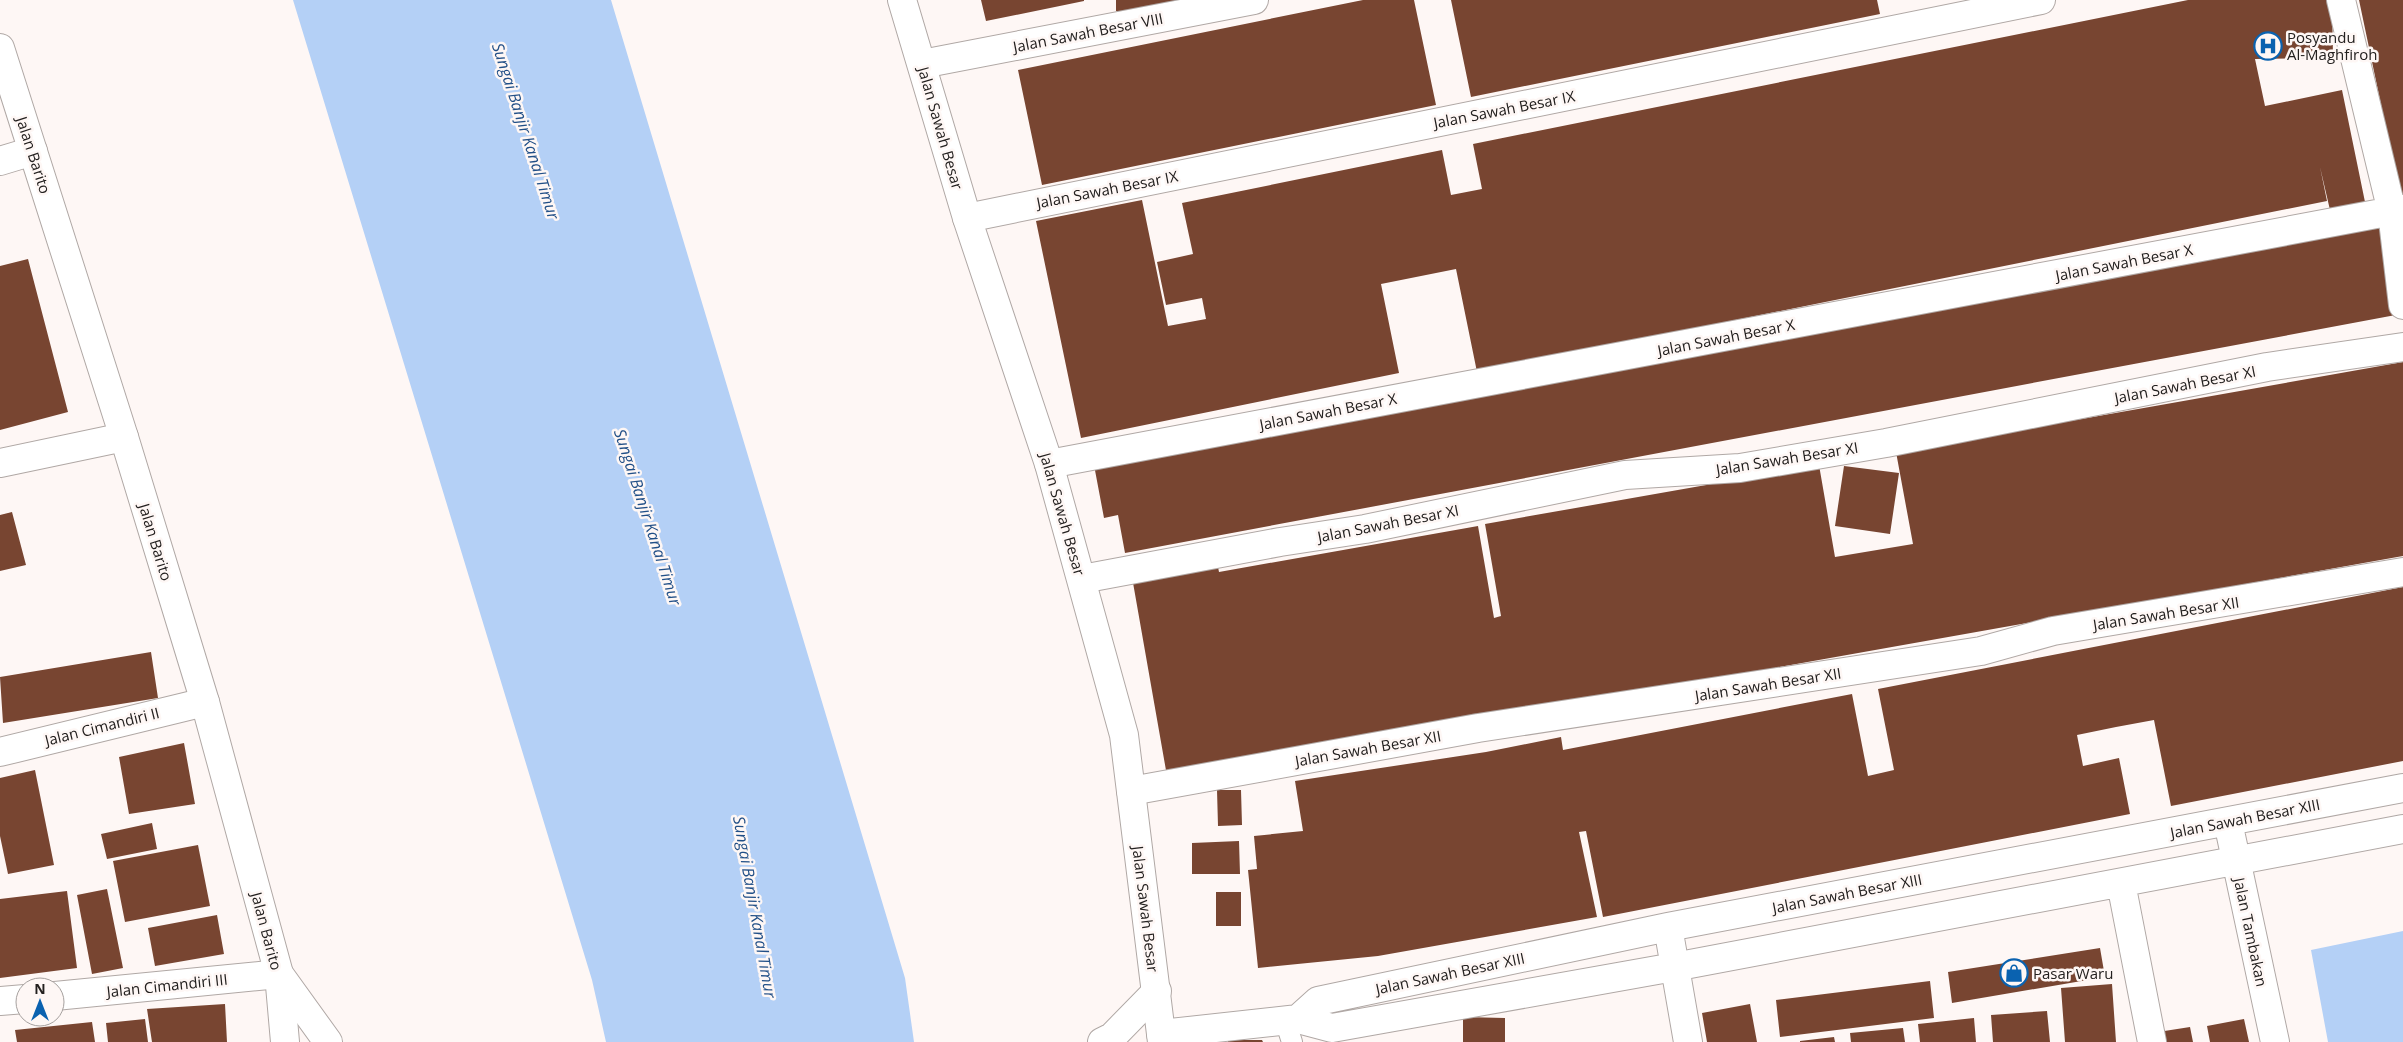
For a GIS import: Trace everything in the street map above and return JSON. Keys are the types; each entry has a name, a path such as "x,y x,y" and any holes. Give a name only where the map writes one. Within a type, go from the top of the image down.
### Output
{"street":[{"name":"Jalan Sawah Besar","path":"902,0 967,218 1049,464 1124,736 1157,991 1161,1038"},
{"name":"Jalan Sawah Besar VIII","path":"922,64 1254,0"},
{"name":"Jalan Sawah Besar IX","path":"967,218 2041,0"},
{"path":"2341,0 2397,210 2403,305"},
{"name":"Jalan Barito","path":"0,48 124,437 205,702 279,974 284,1042"},
{"path":"0,161 33,152"},
{"name":"Jalan Sawah Besar X","path":"1049,464 2397,210"},
{"name":"Jalan Sawah Besar XI","path":"1082,579 1280,542 1365,529 1625,475 1740,468 1886,443 2267,367 2403,346"},
{"path":"0,463 124,437"},
{"name":"Jalan Sawah Besar XII","path":"1131,791 1478,728 1981,651 2053,632 2403,572"},
{"name":"Jalan Cimandiri II","path":"0,752 205,702"},
{"name":"Jalan Sawah Besar XIII","path":"1291,1027 1318,1001 1668,927 2403,788"},
{"name":"Jalan Tambakan","path":"2228,822 2235,862 2275,1042"},
{"name":"Jalan Sawah Besar XIII","path":"1161,1038 1291,1027 1332,1028 2121,884 2403,829"},
{"path":"2121,884 2152,1042"},
{"path":"1668,927 1688,1042"},
{"path":"279,974 328,1042"},
{"name":"Jalan Cimandiri III","path":"65,995 279,974"},
{"path":"1102,1042 1112,1037 1157,991"},
{"path":"0,1001 15,1000"}],"water":[{"name":"Sungai Banjir Kanal Timur","path":"293,0 611,0 905,978 914,1042 606,1042 592,980"},
{"path":"2403,931 2403,1042 2328,1042 2311,950"}],"building":[{"path":"981,0 1084,0 1084,1 986,21"},
{"path":"1116,0 1180,0 1180,11 1116,11"},
{"path":"1363,0 1414,0 1436,105 1042,185 1018,70"},
{"path":"1451,0 1877,0 1880,14 1471,97"},
{"path":"2188,0 2332,0 2333,58 2255,59 2265,106 2342,90 2365,202 2330,210 2320,167 2327,201 1477,372 1456,269 1381,284 1399,373 1081,438 1036,221 1142,200 1168,326 1206,319 1202,298 1166,305 1157,262 1193,254 1182,203 1442,150 1451,195 1482,189 1473,144"},
{"path":"2359,0 2403,0 2403,195 2400,195"},
{"path":"2384,224 2401,314 1125,553 1118,515 1104,518 1094,465"},
{"path":"28,259 68,412 0,430 0,266"},
{"path":"2403,362 2403,556 1167,776 1132,577 1217,562 1219,572 1478,526 1494,618 1501,616 1485,524 1819,465 1835,557 1913,544 1896,452"},
{"path":"1844,466 1899,473 1890,534 1835,526"},
{"path":"12,512 26,565 0,571 0,515"},
{"path":"2403,587 2403,761 2171,806 2154,720 2077,735 2083,766 2119,758 2130,814 1603,917 1586,831 1579,832 1597,917 1378,956 1258,968 1248,870 1257,869 1254,836 1303,831 1295,781 1486,752 1561,737 1563,750 1852,694 1868,776 1894,770 1878,689"},
{"path":"151,652 158,698 3,723 0,677"},
{"path":"184,743 195,804 129,814 119,757"},
{"path":"35,770 54,865 8,874 0,836 0,778"},
{"path":"1217,790 1241,790 1242,825 1218,826"},
{"path":"152,823 157,849 107,859 101,834"},
{"path":"1239,841 1240,874 1192,874 1192,843"},
{"path":"198,845 210,906 125,922 113,861"},
{"path":"107,889 123,968 92,974 77,895"},
{"path":"67,891 77,968 0,978 0,899"},
{"path":"1216,892 1241,892 1241,926 1216,926"},
{"path":"217,915 224,954 155,966 148,928"},
{"path":"2100,948 2105,977 1952,1003 1948,972"},
{"path":"1930,981 1934,1018 1780,1037 1776,1000"},
{"path":"2112,984 2116,1042 2065,1042 2061,988"},
{"path":"225,1004 227,1042 152,1042 147,1009"},
{"path":"1750,1004 1757,1042 1707,1042 1702,1013"},
{"path":"2047,1011 2050,1042 1993,1042 1991,1015"},
{"path":"1463,1017 1505,1018 1505,1042 1463,1042"},
{"path":"1974,1018 1976,1042 1920,1042 1918,1024"},
{"path":"145,1019 148,1042 108,1042 106,1023"},
{"path":"2244,1019 2249,1042 2210,1042 2207,1026"},
{"path":"92,1022 95,1042 17,1042 15,1030 65,1027 65,1025"},
{"path":"2190,1027 2193,1042 2159,1042 2158,1032"},
{"path":"1903,1028 1905,1042 1851,1042 1850,1033"},
{"path":"1834,1037 1835,1042 1800,1042 1800,1041"},
{"path":"1228,1040 1262,1040 1263,1042 1228,1042"}],"place":[{"name":"Posyandu Al-Maghfiroh","path":"2268,46"},
{"name":"Pasar Waru","path":"2014,973"}]}
